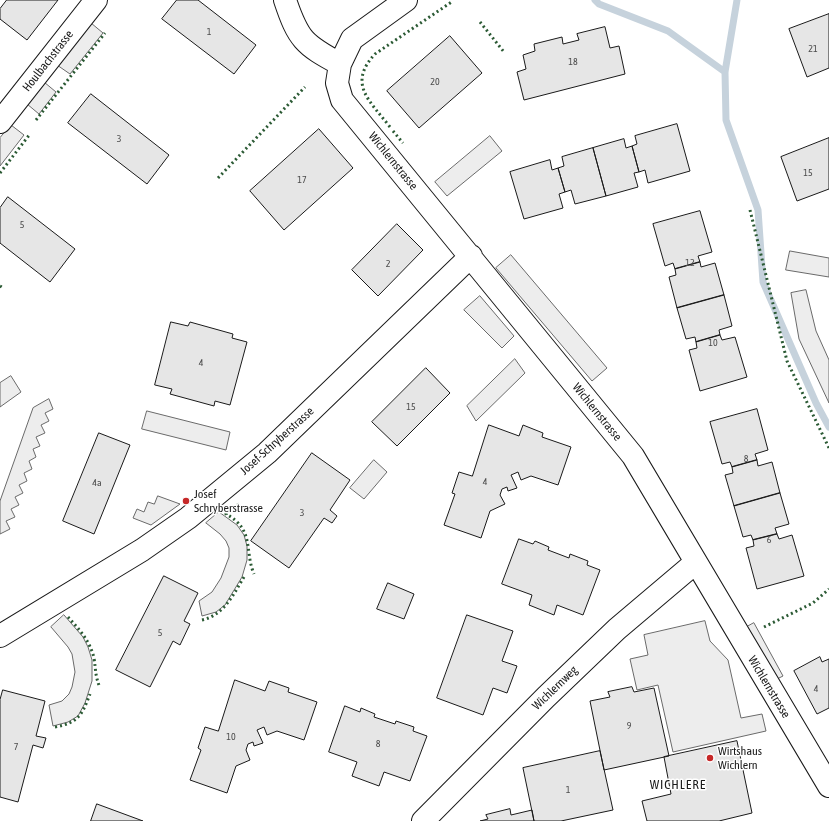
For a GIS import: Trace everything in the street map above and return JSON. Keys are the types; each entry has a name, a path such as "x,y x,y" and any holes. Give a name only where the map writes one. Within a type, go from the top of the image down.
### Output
{"street":[{"name":"Houlbachstrasse","path":"0,122 96,0"},
{"path":"285,0 300,38 314,50 340,64 352,39 406,0"},
{"name":"Wichlernstrasse","path":"340,64 338,82 342,100 633,456 695,563 829,786"},
{"name":"Josef-Schryberstrasse","path":"0,636 142,550 188,518 267,453 471,256"},
{"name":"Wichlernweg","path":"423,821 546,697 606,640 695,563"}],"shaded area":[{"path":"91,23 103,33 70,74 57,65"},
{"path":"44,82 56,92 39,114 27,104"},
{"path":"11,125 24,135 0,166 0,138"},
{"path":"490,136 502,151 447,196 435,182"},
{"path":"790,251 829,258 829,277 786,270"},
{"path":"511,255 607,368 592,381 496,268"},
{"path":"806,290 816,331 829,360 829,403 799,339 791,293"},
{"path":"480,296 514,336 502,348 464,310"},
{"path":"515,359 525,373 476,421 467,406"},
{"path":"11,376 21,392 0,407 0,383"},
{"path":"49,399 53,409 45,413 49,421 41,425 45,433 36,437 40,446 33,449 36,457 29,461 32,469 24,473 27,481 19,485 23,493 15,497 19,505 11,509 15,517 6,521 10,529 0,534 0,501 33,408"},
{"path":"147,411 230,432 226,450 142,429"},
{"path":"374,460 387,472 364,499 350,488"},
{"path":"158,496 180,504 151,525 133,518 137,509 144,512 148,502 154,504"},
{"path":"219,512 237,525 244,535 247,546 247,560 242,577 225,605 216,612 202,616 199,601 212,592 221,578 229,557 229,548 226,541 206,523"},
{"path":"64,615 83,637 88,647 92,660 92,681 85,703 78,716 68,722 53,726 49,705 62,701 69,694 75,672 72,654 51,627"},
{"path":"705,621 710,641 728,660 741,718 762,714 766,731 673,752 658,685 637,690 630,659 648,655 644,635"},
{"path":"754,623 783,676 775,680 745,628"}],"building":[{"path":"7,0 58,0 27,40 0,19 0,9"},
{"path":"177,0 198,0 256,45 234,74 162,19"},
{"path":"829,14 829,68 807,77 789,29"},
{"path":"605,27 610,48 619,46 625,74 524,100 517,72 526,69 523,55 535,51 534,44 562,37 563,44 579,40 577,34"},
{"path":"450,36 482,73 419,128 387,91"},
{"path":"91,94 169,155 147,184 68,123"},
{"path":"677,124 690,171 648,183 645,170 639,172 632,146 637,144 635,136"},
{"path":"319,129 353,168 284,230 250,191"},
{"path":"829,138 829,189 797,201 781,157"},
{"path":"624,139 626,148 632,146 639,172 634,173 638,187 606,196 593,148"},
{"path":"593,148 606,196 575,204 571,190 565,192 558,168 564,166 562,157"},
{"path":"550,160 552,170 558,168 565,192 559,194 563,208 524,219 510,172"},
{"path":"8,197 75,249 50,282 0,243 0,208"},
{"path":"700,211 712,252 698,256 700,262 675,269 673,263 665,266 653,224"},
{"path":"397,224 423,250 378,296 352,270"},
{"path":"700,262 701,267 715,263 724,295 677,308 669,277 676,275 675,269"},
{"path":"724,295 732,326 719,330 720,335 696,342 695,337 686,339 677,308"},
{"path":"171,322 188,326 190,322 233,334 232,338 247,342 230,405 215,401 214,406 170,394 172,389 155,385"},
{"path":"720,335 722,340 735,337 747,377 700,391 689,350 697,348 696,342"},
{"path":"426,368 450,393 397,446 372,422"},
{"path":"757,409 768,450 755,454 757,460 732,467 730,462 722,464 710,422"},
{"path":"489,425 519,436 523,425 543,433 542,437 571,447 558,485 531,476 521,480 518,472 511,475 517,488 508,491 507,487 502,489 500,495 505,504 490,511 481,538 444,525 455,494 452,493 459,472 472,476"},
{"path":"99,433 130,445 94,534 63,521"},
{"path":"312,453 350,480 330,510 337,516 332,523 324,518 289,568 251,541"},
{"path":"757,460 758,466 772,462 780,493 734,506 725,475 733,473 732,467"},
{"path":"780,493 789,524 775,528 777,534 753,540 751,535 743,537 734,506"},
{"path":"777,534 779,539 792,535 804,576 757,589 746,548 754,546 753,540"},
{"path":"519,539 533,544 535,541 549,547 548,550 569,558 570,554 588,561 587,565 600,570 583,615 557,605 554,615 529,605 532,595 502,584"},
{"path":"164,576 198,593 184,621 190,624 180,645 173,641 150,687 116,670"},
{"path":"388,583 414,594 404,619 377,609"},
{"path":"467,615 513,631 502,661 517,666 507,693 493,688 483,715 437,698"},
{"path":"820,657 822,662 829,659 829,708 817,714 794,671"},
{"path":"235,680 265,691 269,681 289,688 288,692 317,702 304,740 277,731 267,735 264,727 257,730 263,743 254,746 253,742 248,744 246,750 250,760 236,766 227,793 190,780 201,750 198,748 205,727 218,731"},
{"path":"632,687 634,692 654,688 669,756 604,770 590,701 610,697 608,692"},
{"path":"3,690 45,701 36,736 46,738 43,748 33,745 18,802 0,797 0,700"},
{"path":"345,706 360,712 361,708 375,714 374,717 395,724 396,721 414,727 413,731 427,736 410,781 384,772 379,786 352,776 357,762 329,752"},
{"path":"737,741 752,813 719,821 647,821 642,801 671,794 664,757"},
{"path":"600,751 613,810 561,821 534,821 523,768"},
{"path":"97,804 143,821 91,821"},
{"path":"510,809 511,815 532,810 534,821 480,821 488,819 486,815"}],"waterway":[{"path":"595,0 599,4 668,31 725,72"},
{"path":"737,0 725,72 726,120 758,210 763,282 816,403 829,427"}],"hedge":[{"path":"390,127 375,109 364,92 362,83 363,74 367,65 375,54 453,1"},
{"path":"480,22 504,52"},
{"path":"36,120 105,33"},
{"path":"218,178 305,87"},
{"path":"393,131 403,143"},
{"path":"0,173 30,134"},
{"path":"750,210 787,361 829,448"},
{"path":"239,504 226,514 235,520 245,534 254,574"},
{"path":"202,620 216,614 222,609 232,597 244,577"},
{"path":"764,627 813,603 829,589"},
{"path":"68,617 90,646 100,688"},
{"path":"55,727 69,723 78,717 90,694"}],"place":[{"name":"Josef Schryberstrasse","path":"186,501"},
{"name":"Wirtshaus Wichlern","path":"710,758"}],"district":[{"name":"WICHLERE","path":"678,785"}]}
